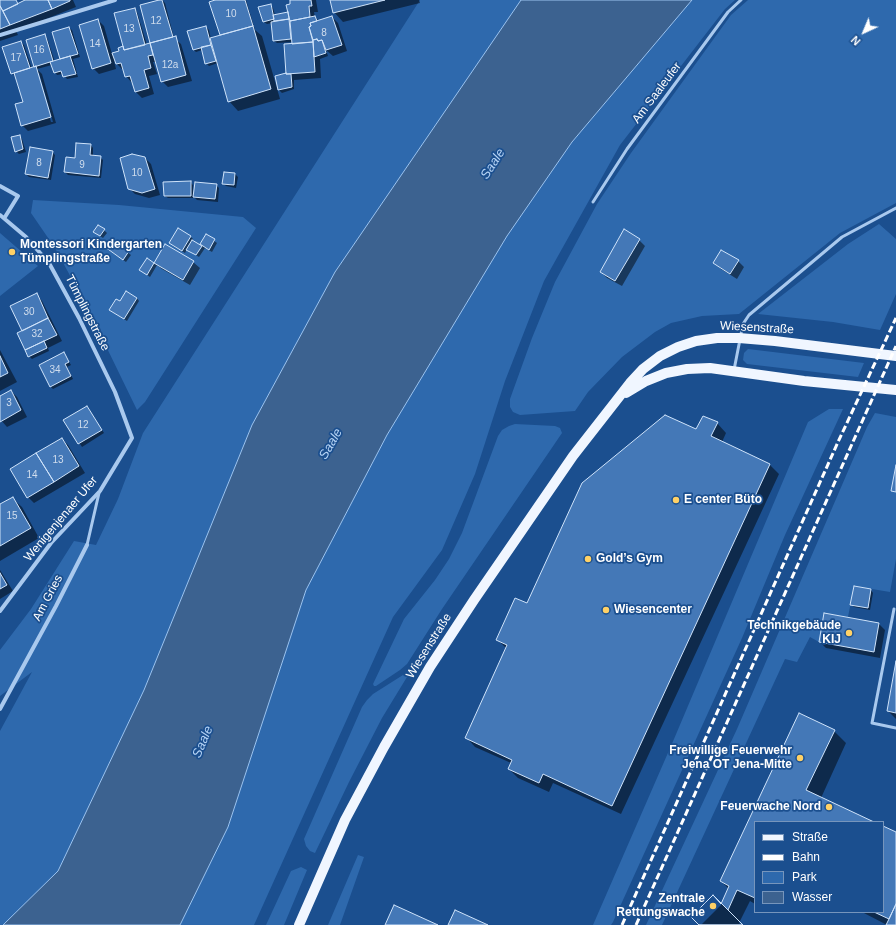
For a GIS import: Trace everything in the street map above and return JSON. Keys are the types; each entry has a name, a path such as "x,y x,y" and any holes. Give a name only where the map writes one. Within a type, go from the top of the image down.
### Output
{"main road":[{"name":"Wiesenstraße","path":"299,925 345,820 384,747 427,673 474,600 573,456 634,378 643,369 660,356 678,347 696,341 716,338 739,338 896,356"},
{"name":"Wiesenstraße","path":"615,402 630,389 646,381 687,369 734,372 804,381 896,390"}],"street":[{"path":"0,35 115,0"},
{"path":"0,186 18,196 5,218"},
{"name":"Tümplingstraße","path":"0,215 26,237 49,263 80,318 115,392 132,438"},
{"name":"Wenigenjenaer Ufer","path":"0,611 51,543 100,492 132,438"},
{"name":"Am Gries","path":"0,709 56,606 87,545"}],"lane":[{"name":"Am Saaleufer","path":"593,202 627,149 728,12 741,0"},
{"path":"734,372 739,338 743,324 749,315 842,237 896,208"},
{"name":"Am Gries","path":"87,545 100,492"},
{"path":"894,609 872,723 896,728"}],"green space":[{"path":"420,0 521,0 335,272 252,425 144,690 58,871 3,925 0,925 0,731 32,672 0,696 0,650 31,609 74,541 96,545 118,499 143,433"},
{"path":"692,0 735,0 725,9 620,145 544,281 505,381 475,474 442,550 393,617 254,925 180,925 228,827 306,590 387,435 507,236 572,142"},
{"path":"748,0 896,0 896,203 840,233 739,314 702,316 671,323 655,332 622,357 588,392 575,411 520,415 513,412 510,407 510,399 532,338 555,282 597,204 631,153 731,15"},
{"path":"33,200 119,205 243,217 256,228 145,402 137,410 86,305 55,248 31,213"},
{"path":"879,224 896,239 896,294 880,330 833,322 758,314 848,244"},
{"name":"Montessori Kindergarten Tümplingstraße","path":"0,233 38,266 0,296"},
{"path":"748,349 864,363 858,377 747,364 743,360 744,353"},
{"path":"829,409 843,409 785,535 742,638 613,922 611,925 593,925 674,739 808,422"},
{"path":"875,413 896,417 896,465 891,491 896,492 896,559 890,592 854,586 848,617 824,613 819,642 810,637 797,662 785,659 662,925 646,925 737,729 867,427"},
{"path":"515,424 555,426 560,428 562,433 442,609 407,664 374,686 373,684 404,619 435,580 449,559 462,533 498,436 502,430"},
{"path":"403,675 407,677 382,718 315,853 310,851 306,846 304,839 362,707 373,694"},
{"path":"358,855 364,857 340,925 328,925"},
{"path":"301,867 307,870 284,925 266,925 291,871"}],"water":[{"name":"Saale","path":"521,0 692,0 572,142 507,236 387,435 306,590 228,827 180,925 3,925 58,871 144,690 252,425 335,272"}],"building":[{"path":"0,0 16,0 18,4 3,11 0,6"},
{"path":"25,0 48,0 52,9 10,25 3,11"},
{"path":"48,0 70,0 70,1 52,9"},
{"path":"162,0 173,37 150,43 140,5"},
{"path":"215,0 245,0 253,26 220,35 209,2"},
{"path":"290,0 311,0 312,6 309,6 310,17 290,21 286,5 290,4"},
{"path":"330,0 385,0 333,13"},
{"path":"271,4 274,19 263,22 258,7"},
{"path":"0,6 10,25 0,29"},
{"path":"135,8 145,45 124,50 114,13"},
{"path":"288,12 289,19 274,21 273,15"},
{"path":"315,16 317,21 310,23 311,26 309,27 313,42 292,44 290,21"},
{"path":"332,16 342,45 326,50 322,40 313,40 309,27 311,26 310,23"},
{"path":"98,19 111,63 92,69 79,25"},
{"path":"289,19 291,39 273,41 271,22"},
{"path":"206,26 211,45 193,50 187,31"},
{"path":"253,26 271,89 228,102 210,38"},
{"path":"69,27 78,54 60,59 52,32"},
{"path":"45,34 53,61 34,67 26,40"},
{"path":"176,36 186,75 161,82 150,43"},
{"path":"317,39 318,41 322,40 326,53 314,57 313,40"},
{"path":"21,41 30,68 11,74 2,47"},
{"path":"313,42 315,72 286,74 284,44"},
{"path":"150,43 153,55 148,56 151,68 144,70 149,88 135,92 130,76 125,77 121,63 116,64 112,53 119,51 118,48 123,46 124,50"},
{"path":"211,45 216,61 205,64 201,47"},
{"path":"70,56 76,74 63,77 61,71 54,73 50,62"},
{"path":"36,66 51,117 21,126 15,104 23,102 14,73"},
{"path":"286,73 291,74 292,87 278,90 275,76"},
{"path":"20,135 23,149 15,152 11,137"},
{"path":"76,143 91,144 90,155 101,156 99,176 64,172 66,157 75,158"},
{"path":"30,147 53,151 48,178 25,174"},
{"path":"132,154 145,157 155,189 142,193 128,189 120,158"},
{"path":"224,172 235,173 234,185 222,184"},
{"path":"191,181 191,196 164,196 163,182"},
{"path":"195,182 217,184 215,199 193,197"},
{"path":"98,225 105,229 100,236 93,232"},
{"path":"178,228 191,236 182,251 169,243"},
{"path":"624,229 640,239 615,281 600,272"},
{"path":"206,234 215,239 209,250 200,244"},
{"path":"112,239 129,251 123,260 105,247"},
{"path":"192,240 202,246 196,255 186,250"},
{"path":"165,244 194,261 183,280 154,263"},
{"path":"721,250 739,260 730,274 713,263"},
{"path":"147,258 154,263 147,275 139,270"},
{"path":"126,291 137,298 124,319 109,310 116,299 120,301"},
{"path":"37,293 48,318 22,331 10,306"},
{"path":"48,318 57,335 25,350 17,333"},
{"path":"44,341 47,348 28,357 25,350"},
{"path":"64,352 69,362 65,364 71,376 50,387 39,365"},
{"path":"0,356 8,373 0,377"},
{"path":"11,390 21,410 0,422 0,396"},
{"path":"87,406 102,430 78,444 63,420"},
{"name":"Wiesencenter","path":"665,415 696,429 703,416 718,422 711,436 770,464 612,806 543,774 539,783 508,769 512,760 465,738 507,645 496,640 515,598 527,603 582,483"},
{"path":"62,438 79,466 54,482 36,453"},
{"path":"36,453 54,482 27,498 10,469"},
{"path":"896,465 896,492 891,491"},
{"path":"13,497 31,528 0,546 0,504"},
{"path":"0,573 7,585 0,589"},
{"path":"854,586 871,589 868,608 850,605"},
{"name":"Technikgebäude KIJ","path":"824,613 879,623 874,652 819,642"},
{"path":"896,661 896,713 887,711"},
{"path":"799,713 835,730 806,790 872,821 754,821 754,898 737,890 728,910 743,925 699,925 691,917 713,895 721,904 729,886 720,881"},
{"path":"884,826 896,832 896,904 889,919 876,913 884,913"},
{"name":"Zentrale Rettungswache","path":"713,895 743,925 699,925 691,917"},
{"path":"896,904 896,925 886,925 889,919"},
{"path":"394,905 438,925 385,925"},
{"path":"455,910 488,925 448,925"}],"railway":[{"path":"622,925 838,442 896,318"},
{"path":"636,925 896,346"}],"place":[{"name":"Montessori Kindergarten Tümplingstraße","path":"12,252"},
{"name":"E center Büto","path":"676,500"},
{"name":"Gold’s Gym","path":"588,559"},
{"name":"Wiesencenter","path":"606,610"},
{"name":"Technikgebäude KIJ","path":"849,633"},
{"name":"Freiwillige Feuerwehr Jena OT Jena-Mitte","path":"800,758"},
{"name":"Feuerwache Nord","path":"829,807"},
{"name":"Zentrale Rettungswache","path":"713,906"}]}
